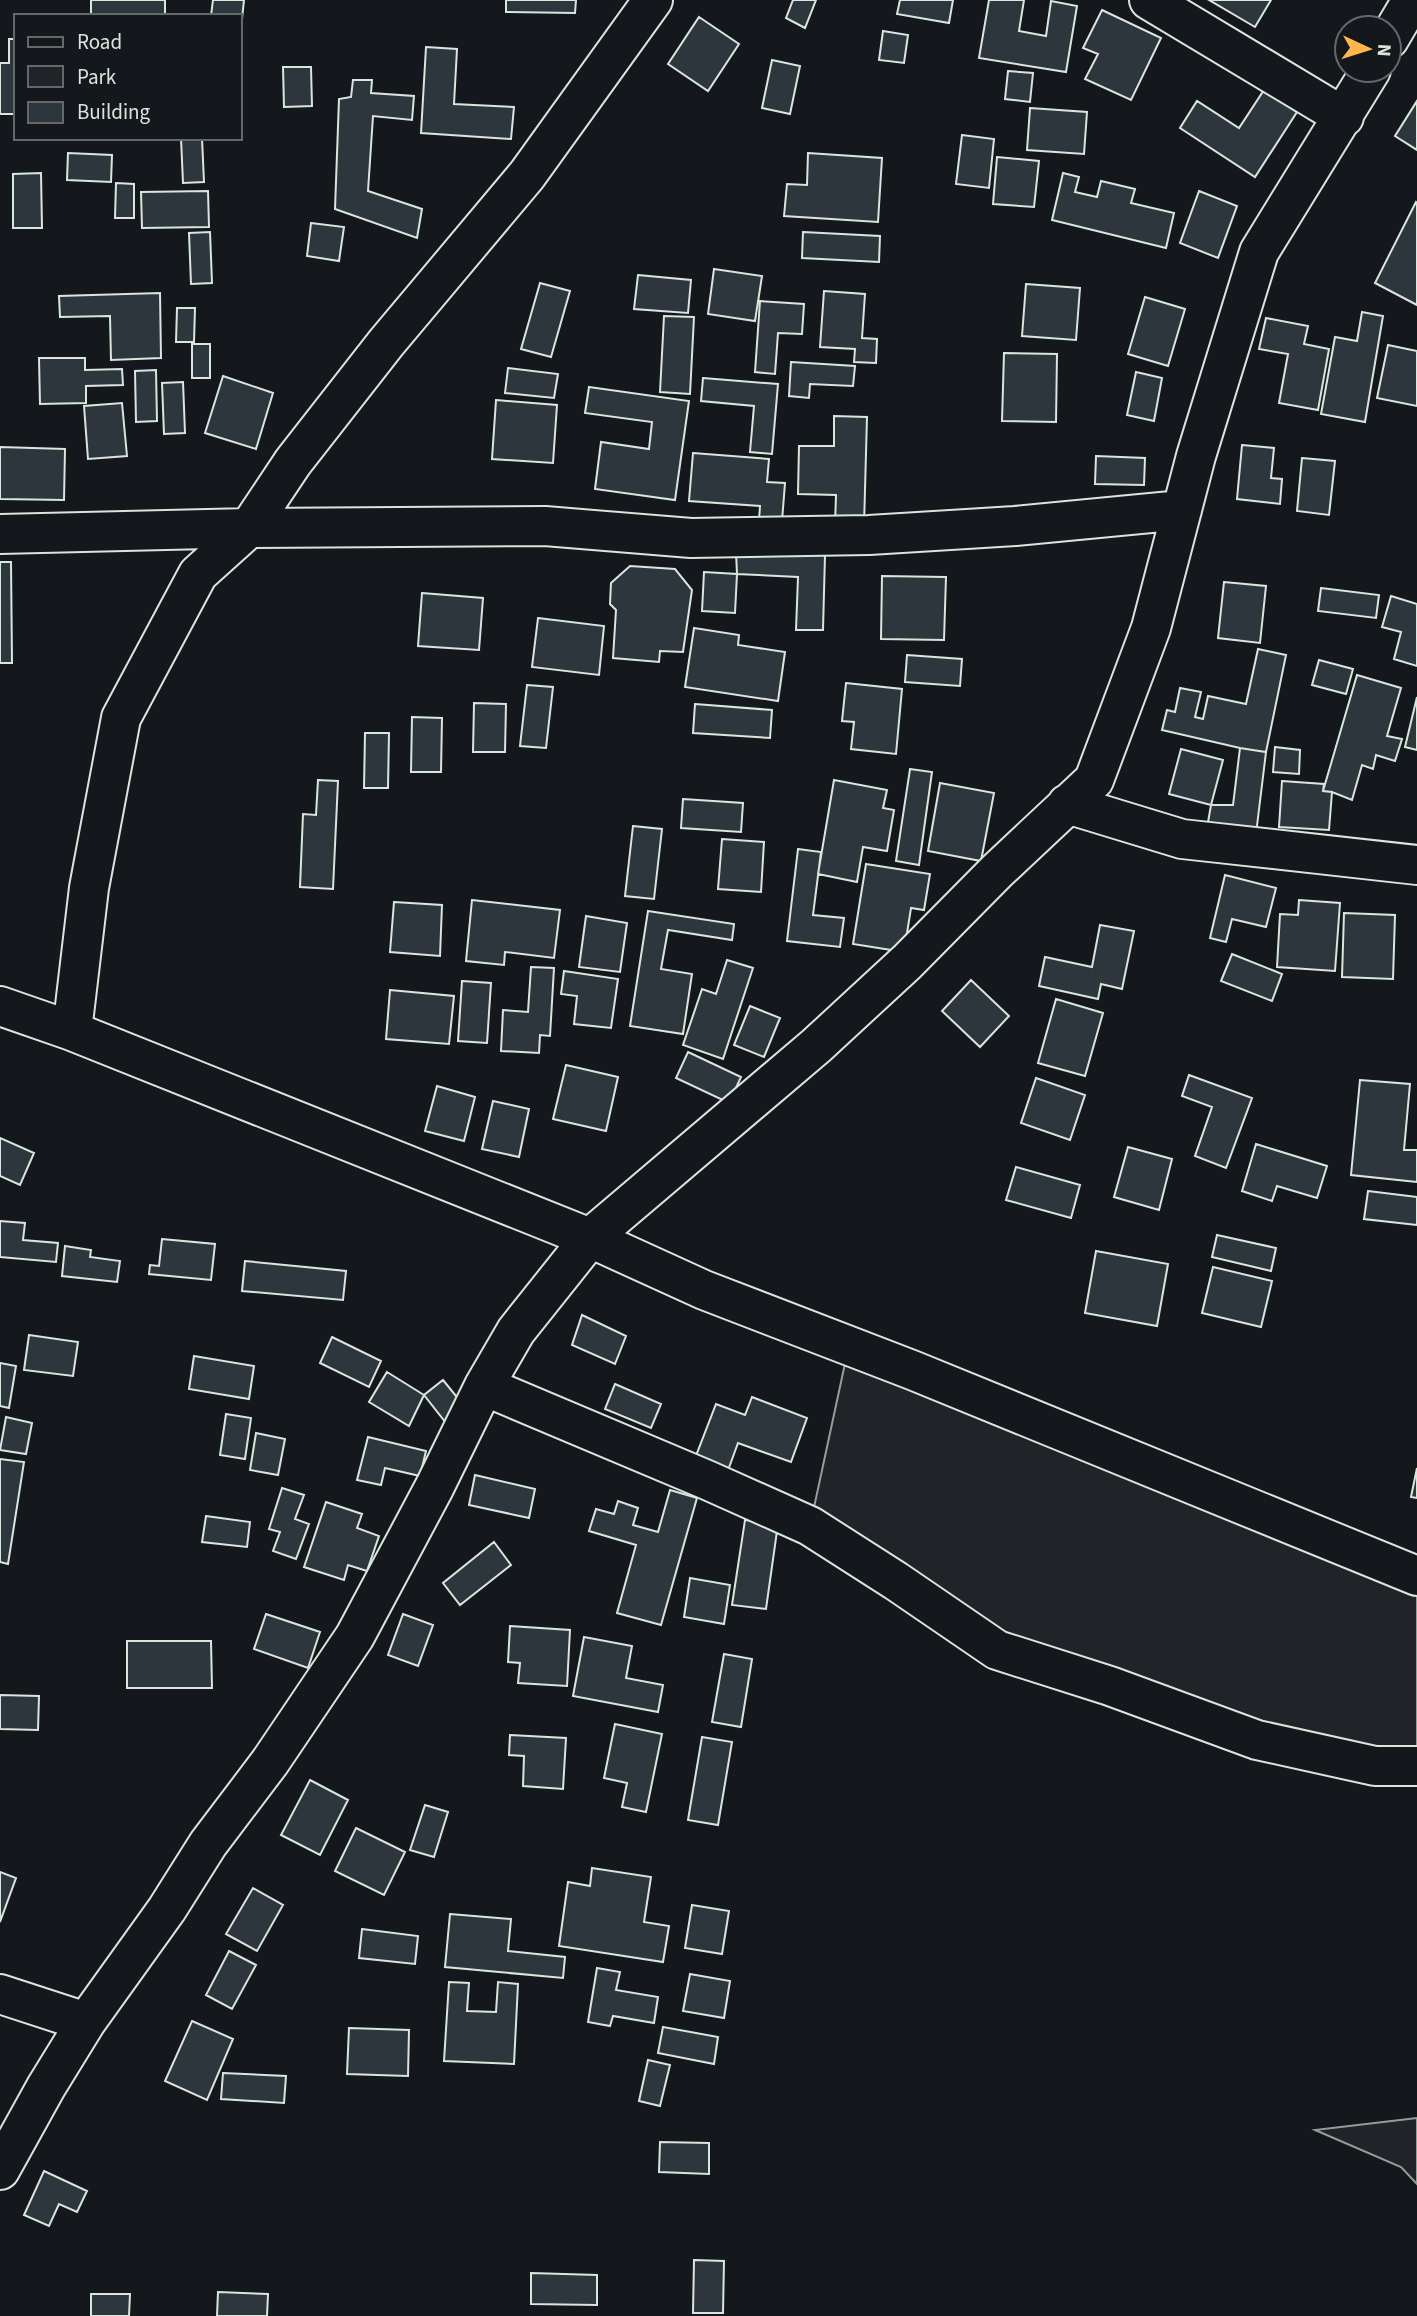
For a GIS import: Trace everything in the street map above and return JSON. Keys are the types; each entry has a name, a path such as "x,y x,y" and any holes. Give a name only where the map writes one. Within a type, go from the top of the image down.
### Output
{"street":[{"path":"72,1031 89,888 121,718 198,574 249,528 293,462 386,343 527,175 653,0"},
{"path":"1149,0 1344,117"},
{"path":"1403,15 1412,0"},
{"path":"0,2170 86,2022 167,1909 208,1844 270,1762 355,1636 435,1486 484,1386 516,1331 590,1238 816,1046 908,962 1094,779 1152,628 1182,510 1259,251 1363,84"},
{"path":"0,534 249,528 545,526 691,538 869,535 1015,526 1182,510"},
{"path":"1068,804 1182,839 1417,865"},
{"path":"0,1006 72,1031 590,1238 704,1290 912,1370 1417,1576"},
{"path":"484,1386 810,1526 997,1650 1110,1686 1257,1740 1375,1766 1417,1766"},
{"path":"0,1994 86,2022"}],"green space":[{"path":"849,1345 1417,1576 1417,1766 997,1650 810,1526"},
{"path":"1417,2118 1417,2184 1401,2167 1315,2130"}],"building":[{"path":"91,0 165,0 165,14 91,14"},
{"path":"213,0 244,0 242,19 242,14 211,14"},
{"path":"506,0 576,0 575,13 506,12"},
{"path":"793,0 816,0 805,28 786,18"},
{"path":"900,0 953,0 949,23 897,14"},
{"path":"989,0 1024,0 1019,31 1046,36 1051,1 1077,6 1066,72 979,58"},
{"path":"1209,0 1271,0 1255,27"},
{"path":"1102,10 1161,38 1131,100 1085,79 1098,54 1083,48"},
{"path":"699,17 739,44 708,91 668,64"},
{"path":"883,31 908,35 904,63 879,60"},
{"path":"9,39 14,39 14,114 0,114 0,63 9,63"},
{"path":"426,47 457,49 454,104 514,107 511,139 421,133"},
{"path":"772,60 800,66 790,114 762,108"},
{"path":"283,67 311,67 312,106 284,107"},
{"path":"1008,71 1033,73 1030,102 1005,99"},
{"path":"353,80 372,80 371,93 414,96 412,120 373,116 368,191 422,209 417,238 335,209 339,99 351,97"},
{"path":"1264,90 1297,112 1255,177 1180,128 1197,101 1239,128"},
{"path":"1417,101 1417,150 1395,136"},
{"path":"1030,108 1087,112 1084,154 1027,150"},
{"path":"962,135 994,139 989,188 956,184"},
{"path":"181,140 202,140 204,182 183,183"},
{"path":"68,153 112,155 111,182 67,180"},
{"path":"808,153 882,158 878,222 784,216 787,184 807,185"},
{"path":"997,157 1039,161 1034,207 993,204"},
{"path":"41,173 42,228 13,228 13,174"},
{"path":"1063,173 1079,177 1075,192 1097,197 1101,181 1135,189 1131,203 1174,213 1166,248 1052,220"},
{"path":"116,183 134,184 134,218 115,218"},
{"path":"208,191 209,227 142,228 141,192"},
{"path":"1199,191 1237,206 1218,258 1180,243"},
{"path":"1417,203 1417,305 1375,283"},
{"path":"311,223 344,227 339,261 307,256"},
{"path":"210,232 212,283 191,284 189,233"},
{"path":"803,232 880,236 879,262 802,258"},
{"path":"714,269 762,276 755,321 708,314"},
{"path":"638,275 691,280 688,313 634,309"},
{"path":"540,283 570,291 551,357 521,349"},
{"path":"1026,284 1080,288 1076,340 1022,336"},
{"path":"824,291 865,294 862,338 877,339 876,363 854,362 855,349 820,347"},
{"path":"160,293 161,358 111,360 110,316 60,317 59,296"},
{"path":"1145,297 1185,309 1168,366 1128,354"},
{"path":"760,301 804,304 802,334 778,333 775,374 755,372"},
{"path":"177,308 195,308 194,342 176,342"},
{"path":"1362,312 1383,316 1365,422 1321,414 1335,337 1357,341"},
{"path":"664,316 694,317 690,394 660,392"},
{"path":"1266,318 1308,326 1304,344 1329,349 1318,410 1279,403 1288,354 1259,349"},
{"path":"192,344 210,344 210,378 192,378"},
{"path":"1388,345 1417,351 1417,406 1377,398"},
{"path":"1004,353 1057,354 1056,422 1002,421"},
{"path":"39,358 85,358 85,370 122,369 123,385 86,386 86,403 40,404"},
{"path":"791,362 855,366 853,386 810,384 809,398 789,396"},
{"path":"508,368 558,374 554,398 505,393"},
{"path":"156,370 157,421 136,422 135,371"},
{"path":"1136,372 1162,378 1154,421 1127,415"},
{"path":"223,376 273,393 256,449 205,433"},
{"path":"703,378 778,384 772,454 750,452 754,406 701,401"},
{"path":"183,382 185,433 164,434 162,383"},
{"path":"589,387 689,401 675,500 595,489 601,442 649,449 652,422 585,413"},
{"path":"496,400 557,405 553,463 492,459"},
{"path":"122,403 127,456 88,459 84,406"},
{"path":"834,416 867,417 864,526 835,525 836,495 798,494 799,446 834,446"},
{"path":"1242,445 1274,448 1271,478 1282,479 1280,504 1237,499"},
{"path":"0,447 65,449 64,500 0,499"},
{"path":"693,453 769,459 767,482 785,483 782,521 759,520 760,506 689,501"},
{"path":"1096,456 1145,458 1144,485 1095,484"},
{"path":"1302,458 1335,461 1329,515 1297,511"},
{"path":"736,552 825,555 823,630 796,630 798,577 737,574"},
{"path":"0,562 11,562 12,663 0,663"},
{"path":"630,566 675,569 692,590 683,652 660,651 659,662 613,658 616,610 610,604 611,583"},
{"path":"704,572 737,574 735,613 702,611"},
{"path":"882,576 946,577 944,640 881,639"},
{"path":"1224,582 1266,586 1260,643 1218,638"},
{"path":"1321,588 1379,595 1376,618 1318,611"},
{"path":"422,593 483,598 479,650 418,646"},
{"path":"1391,596 1417,604 1417,666 1394,659 1401,632 1382,627"},
{"path":"538,618 604,626 599,675 532,667"},
{"path":"694,628 739,635 738,645 785,652 778,701 685,687"},
{"path":"1258,649 1286,655 1266,752 1162,730 1167,710 1175,712 1180,688 1201,692 1195,717 1203,719 1208,696 1246,704"},
{"path":"907,655 962,659 960,686 905,682"},
{"path":"1319,660 1353,669 1346,694 1312,685"},
{"path":"1357,675 1401,688 1387,736 1402,739 1395,761 1376,755 1373,769 1362,765 1352,800 1323,791"},
{"path":"846,683 902,689 896,754 851,749 854,722 842,721"},
{"path":"527,685 553,687 546,748 520,746"},
{"path":"1417,697 1417,750 1405,747"},
{"path":"474,703 506,704 505,752 473,752"},
{"path":"695,704 772,710 770,738 693,733"},
{"path":"412,717 442,718 441,772 411,772"},
{"path":"365,733 389,733 388,788 364,788"},
{"path":"1275,747 1300,750 1299,774 1273,772"},
{"path":"1240,748 1266,752 1256,834 1207,828 1211,805 1233,805"},
{"path":"1181,749 1223,760 1211,805 1169,794"},
{"path":"910,769 932,772 919,865 896,861"},
{"path":"318,780 338,781 333,889 300,887 303,814 316,815"},
{"path":"834,780 887,790 883,808 894,810 887,851 863,847 857,882 818,874"},
{"path":"1282,781 1324,784 1323,791 1332,792 1329,830 1279,827"},
{"path":"940,783 994,793 981,861 928,851"},
{"path":"683,799 743,803 741,832 681,828"},
{"path":"633,826 662,829 654,899 625,896"},
{"path":"722,839 764,842 761,892 718,889"},
{"path":"798,849 821,852 813,915 844,918 840,947 787,941"},
{"path":"866,864 930,874 924,910 911,908 904,952 853,944"},
{"path":"1225,875 1276,888 1266,927 1232,919 1226,942 1210,938"},
{"path":"472,900 560,910 554,958 505,952 504,965 466,961"},
{"path":"1299,900 1340,903 1335,971 1277,967 1280,914 1298,915"},
{"path":"394,902 442,905 440,956 390,952"},
{"path":"648,911 734,924 732,940 668,930 661,969 692,974 683,1034 630,1026"},
{"path":"1344,913 1395,915 1393,979 1342,977"},
{"path":"586,916 627,923 620,972 579,967"},
{"path":"1100,925 1134,931 1122,989 1101,984 1098,999 1039,986 1045,957 1092,967"},
{"path":"1232,954 1282,974 1272,1001 1221,981"},
{"path":"727,960 753,968 723,1059 683,1045 702,989 716,994"},
{"path":"531,967 554,968 550,1036 540,1035 539,1053 501,1051 503,1010 528,1012"},
{"path":"564,971 618,979 611,1028 574,1024 577,996 561,994"},
{"path":"971,980 1009,1016 980,1047 942,1011"},
{"path":"462,981 491,983 487,1043 458,1041"},
{"path":"390,990 454,996 449,1044 386,1039"},
{"path":"1056,999 1103,1013 1085,1076 1038,1063"},
{"path":"750,1006 780,1018 764,1057 734,1045"},
{"path":"688,1052 741,1077 729,1103 676,1078"},
{"path":"566,1065 618,1077 606,1131 553,1119"},
{"path":"1189,1075 1252,1098 1226,1168 1195,1156 1212,1107 1182,1096"},
{"path":"1036,1078 1085,1095 1070,1140 1021,1123"},
{"path":"1360,1080 1410,1084 1404,1150 1417,1150 1417,1182 1351,1175"},
{"path":"437,1086 475,1097 464,1141 425,1131"},
{"path":"493,1101 529,1109 519,1157 482,1149"},
{"path":"0,1138 34,1153 20,1185 0,1176"},
{"path":"1256,1144 1327,1166 1317,1198 1277,1186 1272,1201 1242,1191"},
{"path":"1128,1147 1172,1159 1159,1210 1114,1197"},
{"path":"1016,1167 1080,1185 1071,1218 1006,1200"},
{"path":"1368,1191 1417,1197 1417,1225 1364,1219"},
{"path":"0,1221 25,1223 23,1240 58,1243 56,1262 0,1257"},
{"path":"1217,1235 1276,1248 1271,1271 1212,1257"},
{"path":"162,1239 215,1244 211,1280 149,1274 150,1265 159,1266"},
{"path":"65,1246 91,1250 90,1257 120,1261 117,1282 62,1276"},
{"path":"1096,1251 1168,1264 1157,1326 1085,1313"},
{"path":"245,1261 346,1271 343,1300 242,1291"},
{"path":"1213,1267 1272,1281 1261,1327 1202,1313"},
{"path":"582,1315 626,1336 615,1364 572,1345"},
{"path":"29,1335 78,1342 73,1376 24,1370"},
{"path":"332,1337 381,1361 369,1387 320,1363"},
{"path":"194,1356 254,1366 249,1399 189,1389"},
{"path":"0,1363 16,1366 9,1408 0,1406"},
{"path":"387,1372 424,1395 409,1426 369,1402"},
{"path":"443,1380 465,1407 450,1428 424,1395"},
{"path":"615,1384 661,1404 651,1428 605,1409"},
{"path":"752,1397 807,1418 791,1462 738,1443 727,1473 694,1461 716,1404 745,1415"},
{"path":"226,1414 251,1418 245,1459 220,1455"},
{"path":"6,1417 32,1423 26,1454 0,1450"},
{"path":"256,1433 285,1439 278,1475 250,1470"},
{"path":"368,1437 426,1451 420,1476 385,1468 381,1485 357,1480"},
{"path":"0,1459 24,1462 8,1564 0,1562"},
{"path":"1417,1468 1417,1498 1411,1497"},
{"path":"475,1475 535,1489 529,1518 469,1505"},
{"path":"282,1488 304,1495 295,1519 309,1524 296,1559 273,1551 280,1532 269,1529"},
{"path":"670,1490 697,1498 661,1625 617,1613 636,1545 589,1531 596,1509 614,1514 618,1501 638,1508 633,1525 658,1532"},
{"path":"326,1502 362,1514 357,1528 379,1536 367,1571 348,1565 344,1580 304,1567"},
{"path":"206,1516 250,1522 247,1547 202,1542"},
{"path":"745,1520 778,1524 766,1609 732,1605"},
{"path":"494,1542 511,1565 460,1605 443,1583"},
{"path":"690,1578 730,1585 724,1624 684,1617"},
{"path":"266,1614 320,1632 308,1668 254,1649"},
{"path":"403,1614 433,1625 418,1666 388,1655"},
{"path":"510,1626 570,1630 567,1686 518,1683 520,1663 508,1662"},
{"path":"584,1637 632,1646 626,1678 663,1685 658,1712 573,1696"},
{"path":"127,1641 211,1641 212,1688 127,1688"},
{"path":"724,1654 752,1659 741,1727 712,1722"},
{"path":"0,1695 39,1696 38,1730 0,1729"},
{"path":"615,1724 662,1734 646,1812 622,1807 627,1783 604,1778"},
{"path":"510,1735 566,1738 563,1789 523,1786 524,1756 509,1755"},
{"path":"702,1737 732,1742 718,1825 688,1820"},
{"path":"310,1780 348,1800 320,1855 281,1835"},
{"path":"425,1805 448,1812 434,1857 410,1850"},
{"path":"356,1828 405,1852 384,1895 335,1871"},
{"path":"592,1868 651,1877 644,1922 669,1926 663,1962 559,1946 568,1882 590,1886"},
{"path":"0,1872 16,1878 0,1922"},
{"path":"253,1888 283,1905 257,1951 226,1934"},
{"path":"692,1905 729,1911 722,1954 685,1948"},
{"path":"450,1914 511,1919 508,1951 565,1957 563,1978 445,1967"},
{"path":"362,1929 418,1936 415,1964 359,1958"},
{"path":"229,1951 256,1965 232,2009 206,1995"},
{"path":"597,1968 620,1972 616,1990 658,1997 654,2023 613,2016 610,2026 588,2022"},
{"path":"690,1974 730,1981 724,2018 683,2011"},
{"path":"449,1982 469,1983 467,2011 496,2012 498,1982 518,1984 514,2064 444,2061"},
{"path":"192,2021 233,2039 207,2100 165,2081"},
{"path":"663,2027 718,2037 714,2064 658,2053"},
{"path":"349,2028 409,2030 408,2076 347,2074"},
{"path":"648,2060 670,2065 660,2106 639,2101"},
{"path":"223,2073 286,2076 284,2103 221,2099"},
{"path":"660,2142 709,2143 709,2174 659,2172"},
{"path":"44,2171 87,2191 77,2212 59,2204 49,2226 24,2215"},
{"path":"694,2260 724,2261 723,2313 693,2313"},
{"path":"531,2273 597,2275 597,2305 531,2304"},
{"path":"218,2292 268,2294 267,2316 217,2316"},
{"path":"91,2294 130,2294 129,2316 91,2316"}]}
